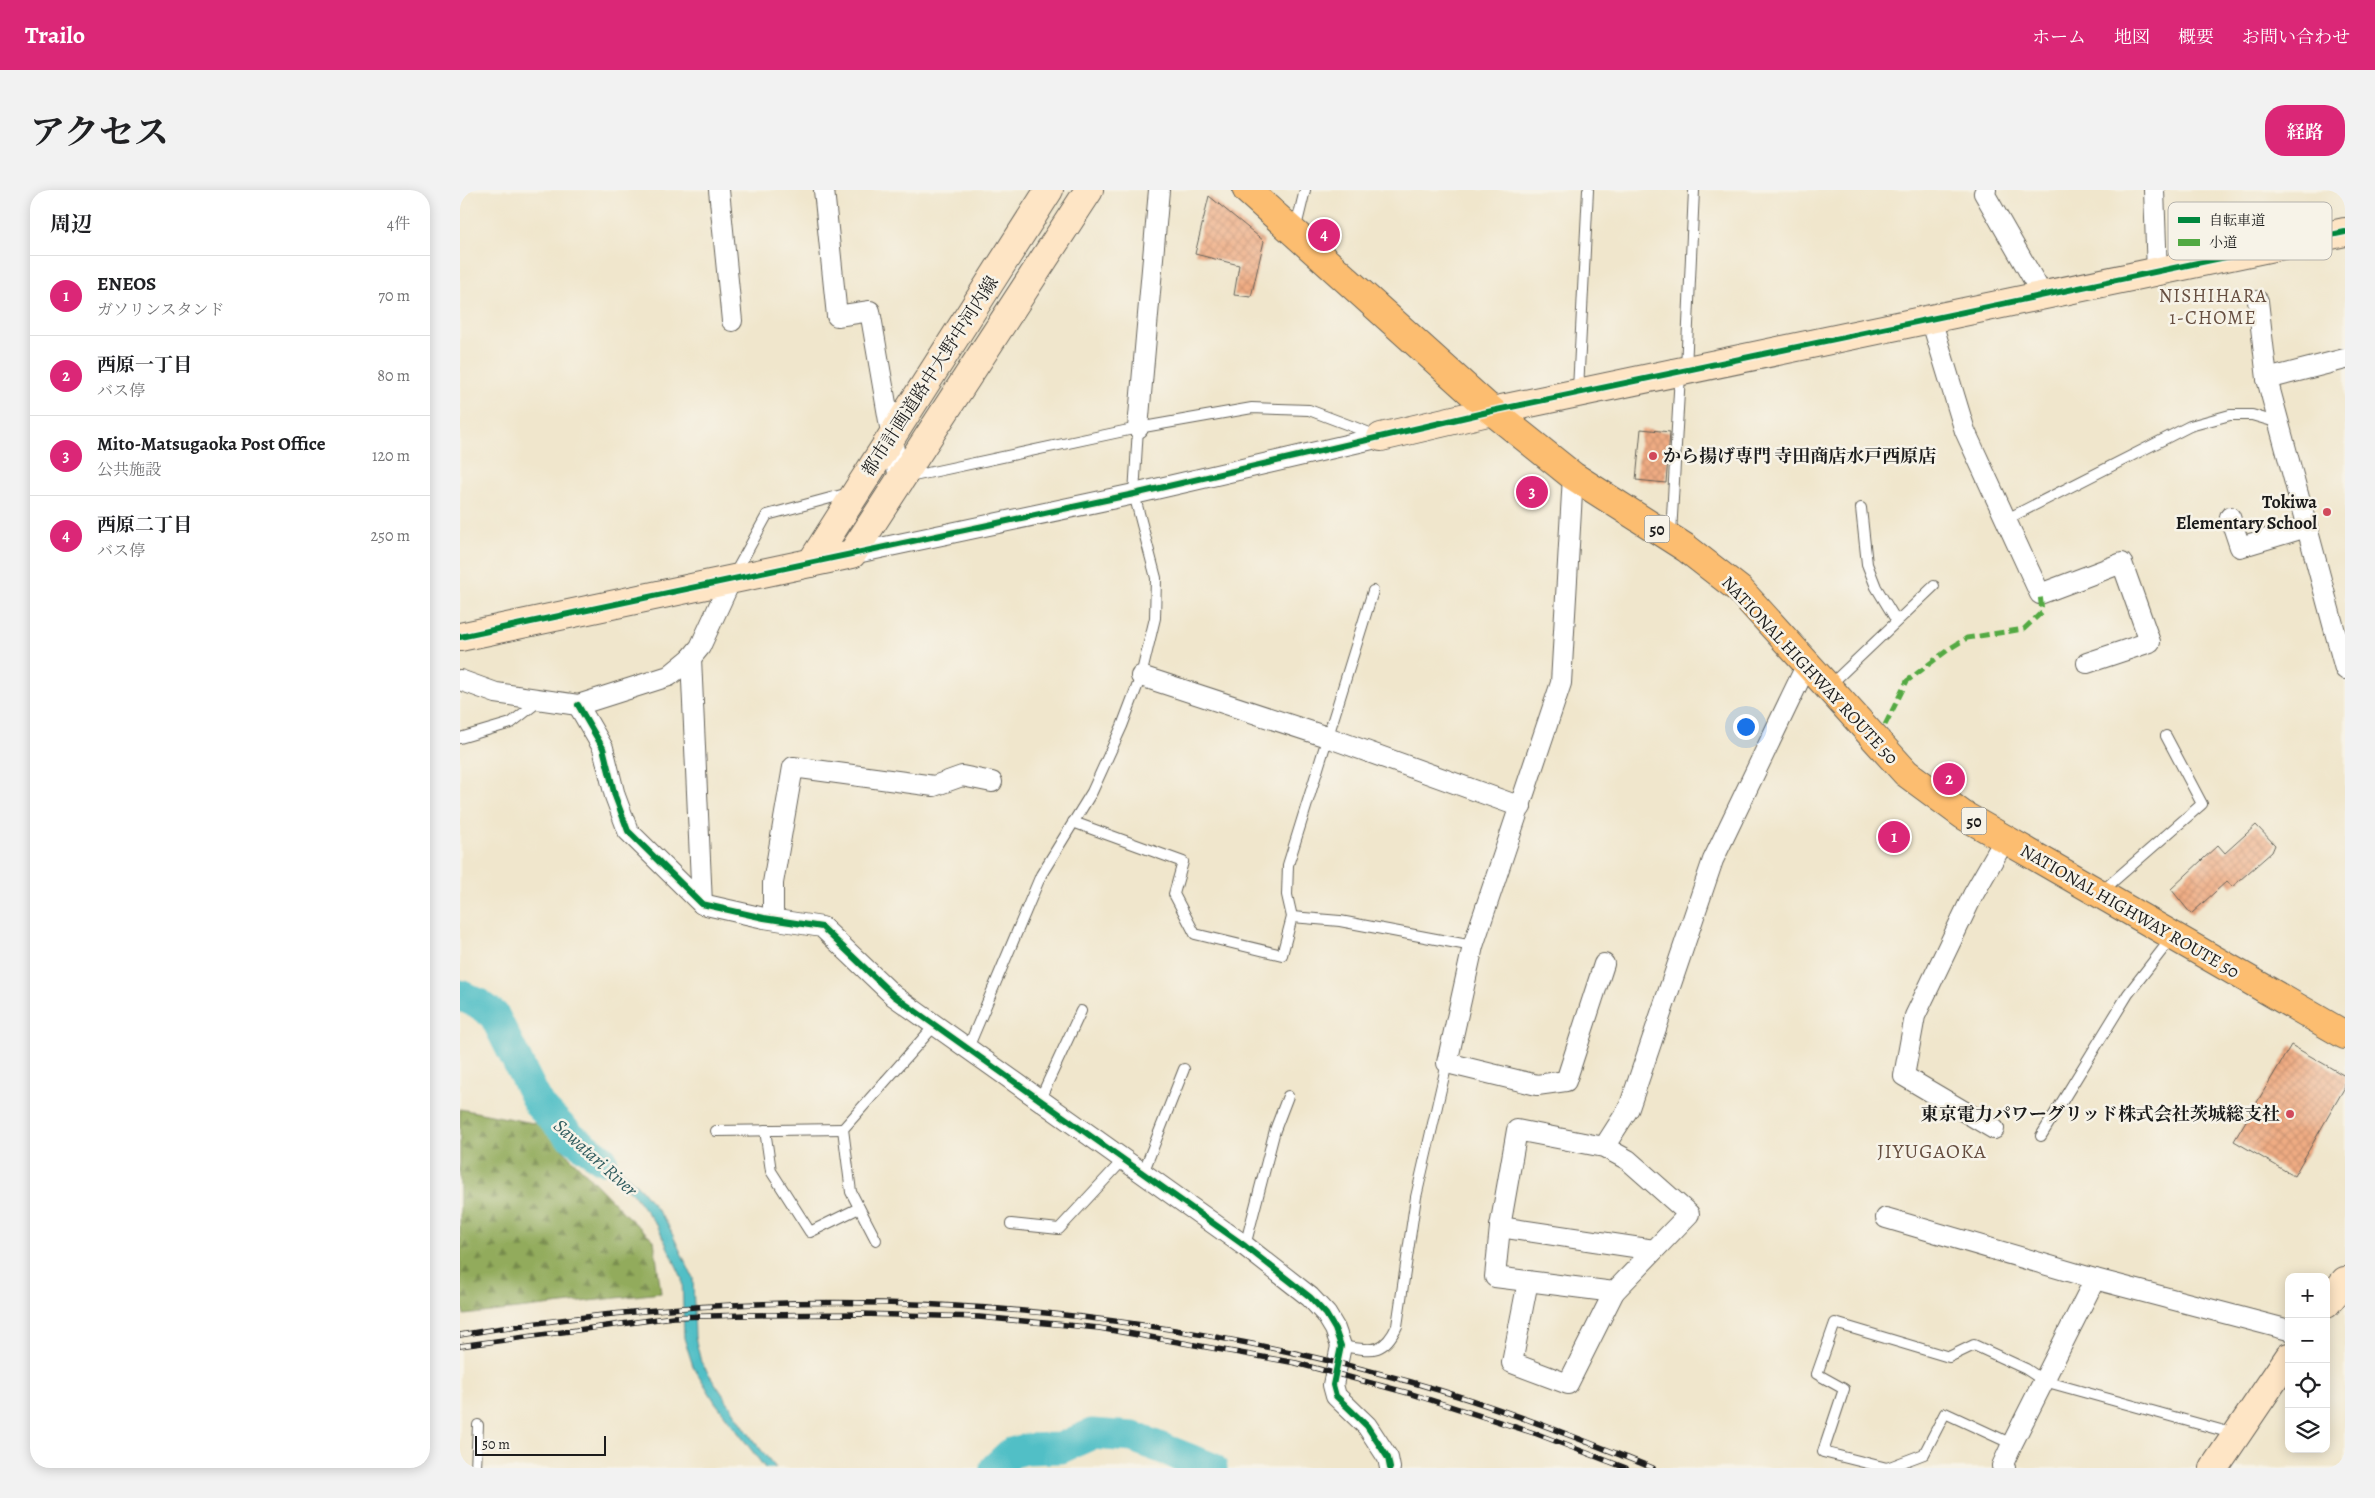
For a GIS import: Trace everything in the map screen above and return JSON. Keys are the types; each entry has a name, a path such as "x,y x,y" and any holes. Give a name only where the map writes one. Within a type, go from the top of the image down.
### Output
{"highway":[{"name":"NATIONAL HIGHWAY ROUTE 50","path":"1247,190 1492,411 1573,476 1670,537 1740,590 1876,742 1917,782 1963,815 2100,892 2345,1035"}],"street":[{"path":"719,190 732,321"},
{"path":"824,190 837,316 870,311 892,436 882,484"},
{"name":"都市計画道路中大野中河内線","path":"852,554 882,484 892,436 1050,190"},
{"name":"都市計画道路中大野中河内線","path":"812,563 882,484 1089,190"},
{"path":"1138,428 1159,190"},
{"path":"1986,190 1984,192 2043,296"},
{"path":"2154,190 2157,273"},
{"path":"2332,235 2345,232"},
{"path":"460,637 1134,494 1492,411 2217,260"},
{"path":"2258,301 2267,379 2345,669"},
{"path":"1931,318 1965,431 2040,594 2122,563 2150,642 2087,663"},
{"path":"2267,379 2345,360"},
{"path":"1573,476 1561,683 1473,946 1447,1062 1537,1085 1566,1081 1604,964"},
{"path":"2230,517 2240,547 2307,527"},
{"path":"460,680 496,693 578,706 669,676 691,658 700,647 732,580"},
{"path":"691,658 702,904"},
{"path":"1604,1147 1630,1108 1713,860 1807,664"},
{"path":"1141,676 1327,737 1521,807"},
{"path":"578,706 603,748 615,796 628,831 702,904 822,927 894,996 1245,1246 1310,1297 1326,1314 1335,1329 1341,1346 1333,1385 1336,1396 1367,1426 1388,1458 1390,1468"},
{"path":"774,919 774,883 793,767 934,786 962,776 992,782"},
{"path":"1994,1129 1904,1076 1915,1016 1973,895 2005,839"},
{"path":"1528,1281 1512,1363 1568,1384 1614,1292 1689,1214 1628,1160 1604,1147 1517,1130 1500,1228 1496,1277 1528,1281 1614,1292"},
{"path":"1886,1218 2095,1279 2285,1329"},
{"path":"1500,1228 1654,1250"},
{"path":"2005,1468 2002,1466 2012,1444 2095,1279"},
{"path":"2330,1299 2345,1281"},
{"path":"2214,1468 2285,1363"}],"lane":[{"path":"1295,232 1305,190"},
{"path":"1578,394 1588,190"},
{"path":"1670,537 1683,372 1694,190"},
{"path":"732,580 767,515 882,484 1138,428 1252,408 1309,410 1381,437"},
{"path":"2007,519 2190,426 2230,415 2252,415 2279,423"},
{"path":"968,1048 1041,875 1092,792 1122,726 1141,676 1155,618 1156,578 1134,494 1138,428"},
{"path":"1861,508 1867,564 1876,587 1896,620"},
{"path":"1827,688 1896,620 1934,586"},
{"path":"1073,822 1183,862 1174,894 1195,934 1282,954 1292,917 1287,895 1288,865 1373,591"},
{"path":"460,738 511,724 539,701"},
{"path":"2100,892 2202,804 2166,736"},
{"path":"1292,917 1340,921 1473,946"},
{"path":"2041,1136 2128,994 2174,936"},
{"path":"1040,1099 1081,1011"},
{"path":"716,1131 843,1129 935,1025"},
{"path":"1341,1346 1370,1350 1383,1347 1390,1340 1397,1326 1416,1197 1447,1062"},
{"path":"1143,1173 1184,1069"},
{"path":"1245,1246 1275,1130 1288,1096"},
{"path":"843,1129 851,1192 876,1240"},
{"path":"765,1130 771,1171 810,1232 859,1208"},
{"path":"1011,1224 1059,1229 1124,1159"},
{"path":"2012,1444 1945,1413 1924,1454 1888,1468 1823,1452 1844,1389 1817,1374 1835,1323 1949,1357 1974,1345 2026,1369 2044,1381 2236,1435"},
{"path":"476,1468 478,1425"}],"green space":[{"path":"460,1109 538,1124 627,1216 654,1240 661,1293 464,1315 460,1298"}],"water":[{"path":"572,1132 612,1161 641,1189 667,1223 693,1278 695,1337 701,1362 753,1440 776,1468 765,1468 715,1402 693,1366 684,1338 682,1278 658,1227 633,1194 606,1167 566,1137"}],"building":[{"path":"1209,196 1264,241 1251,297 1234,295 1239,265 1195,254"},
{"name":"から揚げ専門 寺田商店水戸西原店","path":"1641,429 1670,432 1666,483 1636,480"},
{"path":"1532,476 1545,485 1531,507 1518,498"},
{"path":"2256,825 2275,845 2272,852 2232,887 2227,881 2191,914 2171,889 2218,845 2225,853"},
{"name":"東京電力パワーグリッド株式会社茨城総支社","path":"2291,1045 2345,1076 2345,1087 2294,1176 2234,1141"}],"waterway":[{"name":"Sawatari River","path":"460,995 479,1004 494,1015 539,1105 569,1135 602,1159"},
{"name":"Sawatari River","path":"995,1468 1011,1453 1026,1449 1061,1448 1092,1434 1133,1437 1212,1468"}],"railway":[{"path":"460,1335 580,1318 699,1307 819,1303 938,1305 1057,1314 1176,1330 1294,1353 1411,1382 1503,1411 1653,1468"},
{"path":"460,1346 673,1317 861,1314 979,1317 1099,1328 1296,1363 1412,1394 1537,1434 1626,1468"}],"marked path":[{"path":"1885,725 1907,681 1949,649 1967,638 2024,629 2042,612 2040,594"}],"cycle path":[{"path":"2332,235 2345,232"},
{"path":"460,637 1134,494 1492,411 2212,260"},
{"path":"578,705 603,748 615,796 628,831 702,904 764,918 822,927 894,996 1245,1246 1310,1297 1326,1314 1335,1329 1341,1346 1333,1385 1336,1396 1367,1426 1388,1458 1390,1468"}],"place":[{"name":"西原二丁目","path":"1324,235"},
{"name":"から揚げ専門 寺田商店水戸西原店","path":"1653,456"},
{"name":"Mito-Matsugaoka Post Office","path":"1532,492"},
{"name":"Tokiwa Elementary School","path":"2327,512"},
{"name":"西原一丁目","path":"1949,779"},
{"name":"ENEOS","path":"1894,837"},
{"name":"東京電力パワーグリッド株式会社茨城総支社","path":"2290,1114"}],"district":[{"name":"NISHIHARA 1-CHOME","path":"2213,306"},
{"name":"JIYUGAOKA","path":"1932,1151"}]}
